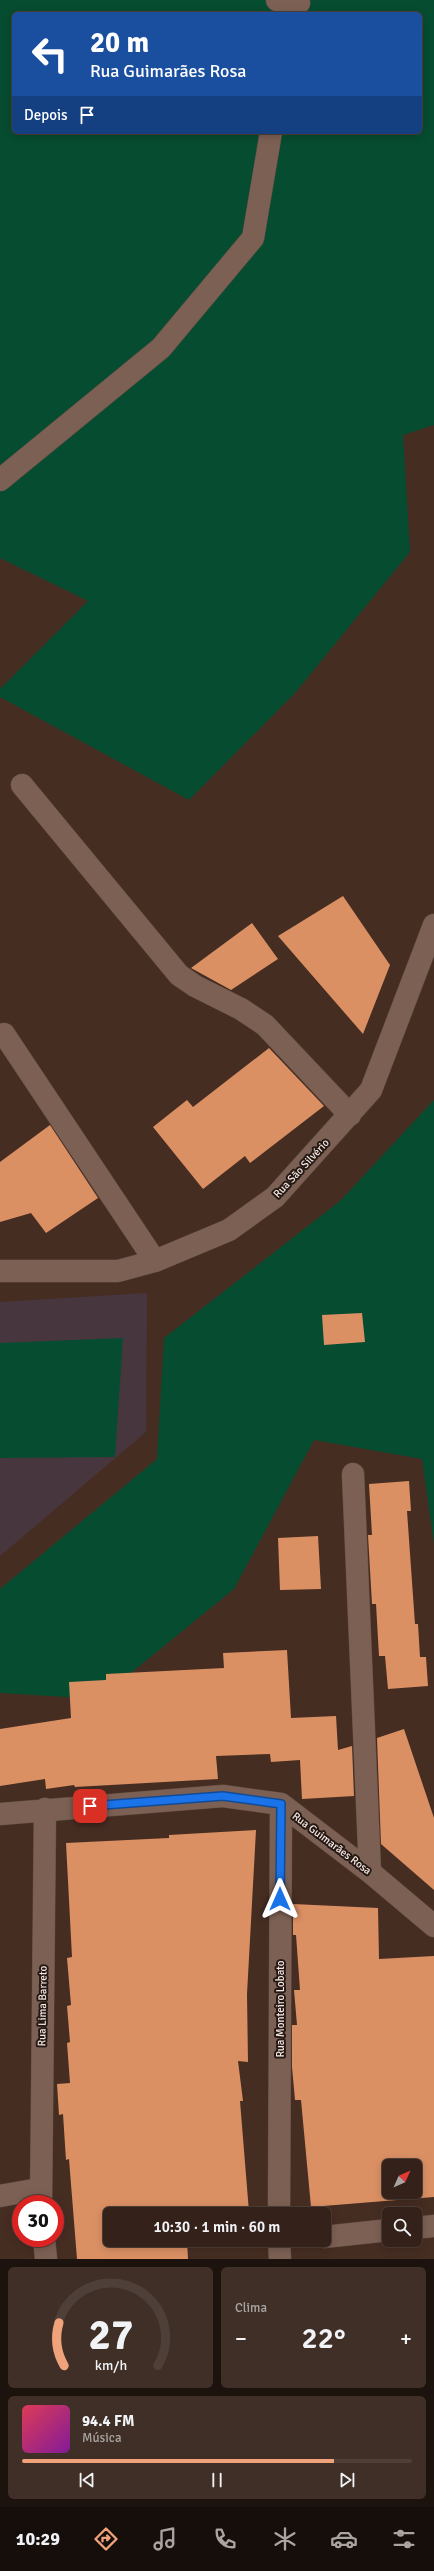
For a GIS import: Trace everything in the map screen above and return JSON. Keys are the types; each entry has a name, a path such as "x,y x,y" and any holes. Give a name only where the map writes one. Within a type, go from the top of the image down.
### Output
{"street":[{"path":"277,0 298,6"},
{"path":"0,480 161,348 253,238 271,134"},
{"path":"22,785 178,975 195,986 242,1009 265,1025 350,1115"},
{"name":"Rua São Silvério","path":"1,1270 118,1271 155,1261 229,1230 276,1197 371,1090 434,924"},
{"path":"4,1034 155,1261"},
{"path":"353,1474 370,1872"},
{"name":"Rua Guimarães Rosa","path":"0,1814 46,1809 223,1796 281,1804 370,1872 434,1926"},
{"name":"Rua Monteiro Lobato","path":"279,2207 281,1804"},
{"name":"Rua Lima Barreto","path":"40,2195 46,1809"},
{"path":"0,2196 12,2196"},
{"path":"422,2227 434,2226"},
{"path":"331,2236 382,2231"},
{"path":"45,2247 46,2259"}],"shaded area":[{"path":"147,1293 146,1432 0,1556 0,1302"}],"green space":[{"path":"0,0 434,0 434,425 403,435 410,552 295,693 189,800 0,697 0,689 88,601 0,558"},
{"path":"434,1100 434,1544 422,1459 314,1440 234,1589 99,1699 0,1693 0,1589 157,1459 164,1338 340,1201"},
{"path":"123,1338 115,1457 0,1458 0,1343"}],"building":[{"path":"343,896 390,965 363,1034 278,936"},
{"path":"252,923 278,959 231,990 191,968"},
{"path":"269,1048 324,1106 250,1163 245,1156 203,1189 153,1127 187,1100 193,1107"},
{"path":"50,1125 98,1198 46,1233 31,1213 0,1222 0,1162"},
{"path":"362,1313 365,1342 324,1345 322,1315"},
{"path":"409,1481 411,1511 407,1511 415,1624 418,1624 420,1657 426,1657 428,1686 388,1689 385,1656 379,1656 376,1604 372,1604 368,1535 372,1535 369,1484"},
{"path":"318,1536 321,1589 280,1590 278,1538"},
{"path":"287,1650 291,1718 336,1716 338,1750 352,1746 354,1796 302,1799 300,1760 271,1762 270,1754 216,1756 218,1779 75,1787 74,1785 46,1789 45,1779 0,1786 0,1729 71,1718 69,1682 106,1680 106,1674 224,1668 223,1653"},
{"path":"404,1729 434,1818 434,1890 381,1844 377,1738"},
{"path":"256,1830 247,1994 248,2062 238,2061 243,2101 240,2101 249,2207 103,2207 103,2247 187,2247 188,2259 77,2259 69,2159 66,2160 63,2114 59,2115 57,2084 70,2083 67,2043 70,2042 67,2006 71,2005 67,1958 72,1957 66,1843 169,1838 169,1835"},
{"path":"293,1904 378,1908 379,1959 434,1956 434,2197 422,2198 422,2159 382,2159 382,2199 409,2199 311,2207 301,2100 295,2100 292,2067 292,2025 297,2025 294,1990 300,1990 296,1935 293,1935"}],"route":[{"path":"90,1806 223,1796 281,1804 280,1899"}]}
